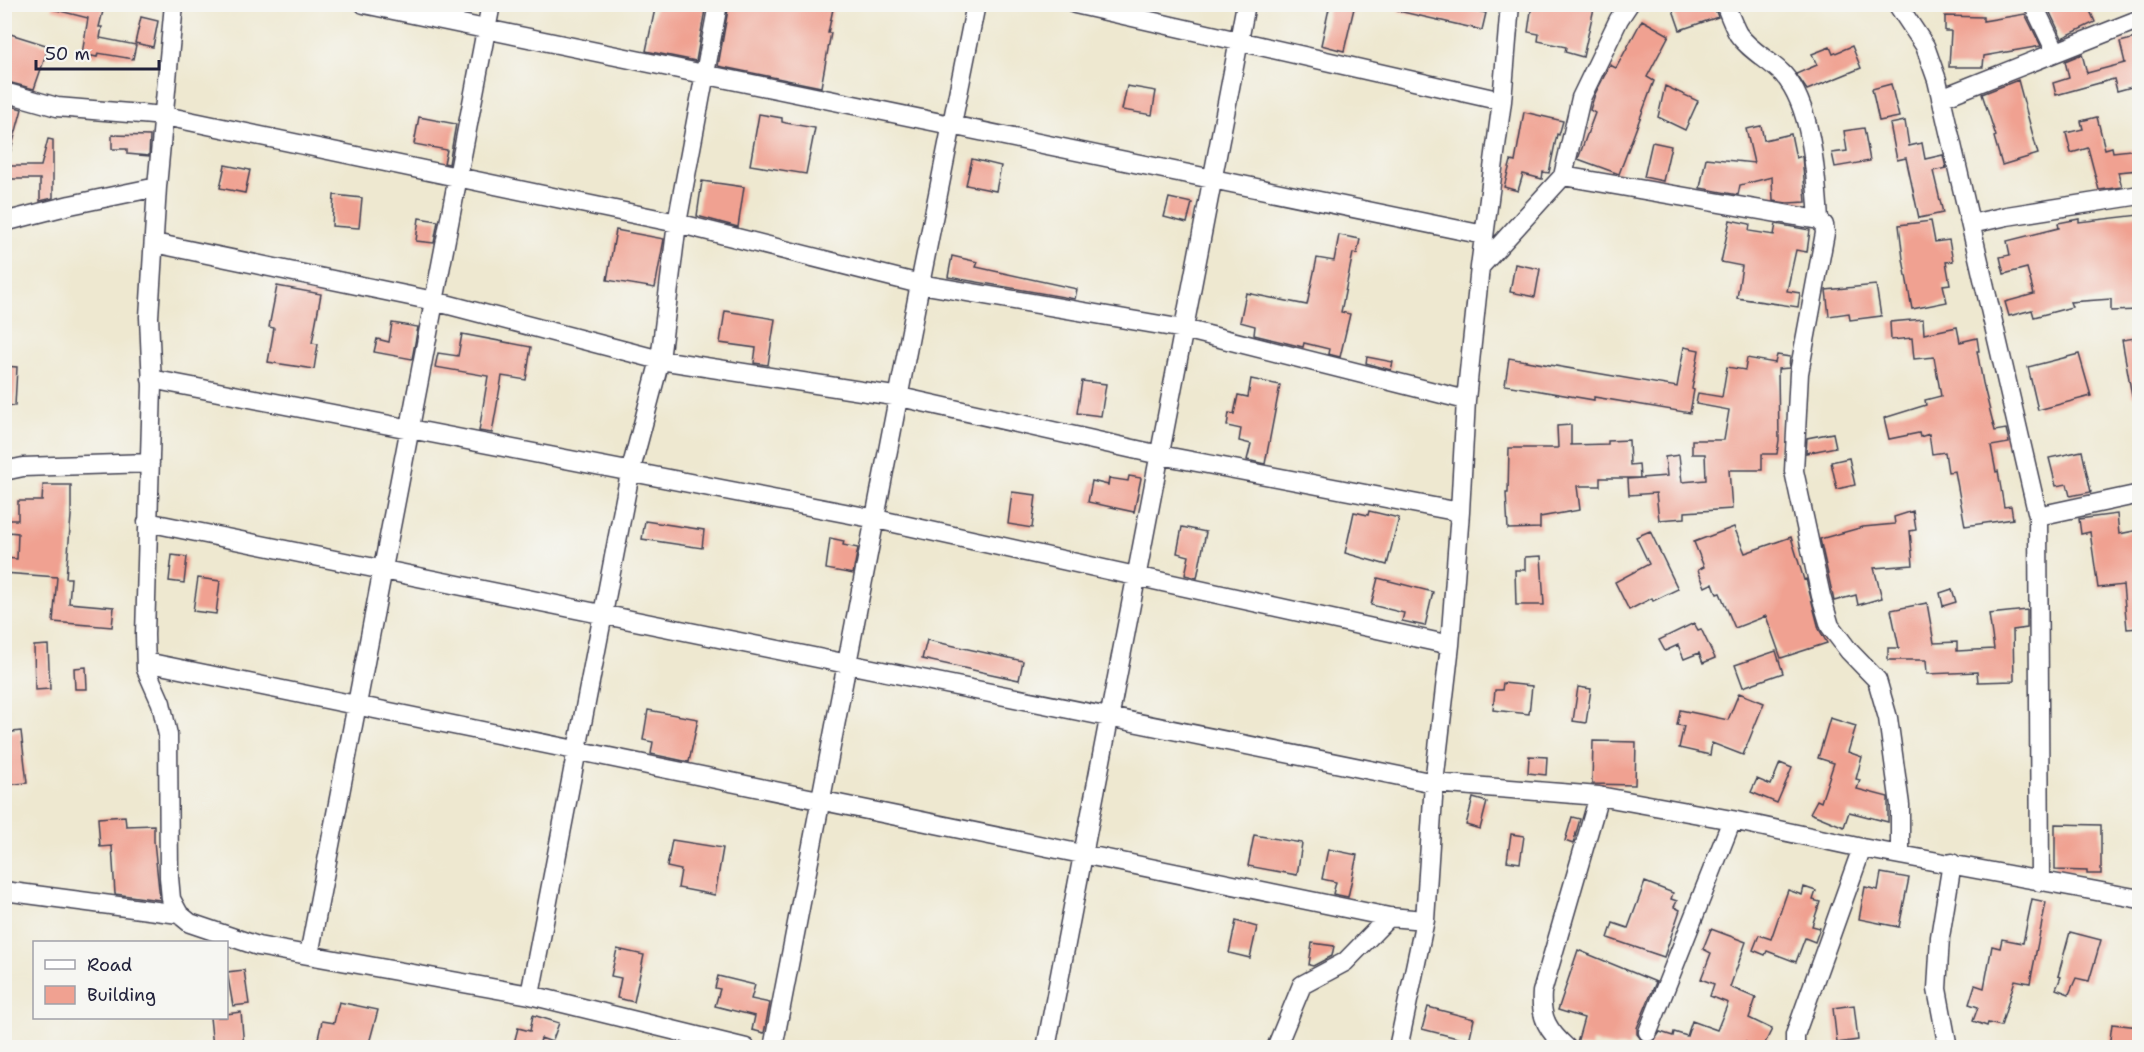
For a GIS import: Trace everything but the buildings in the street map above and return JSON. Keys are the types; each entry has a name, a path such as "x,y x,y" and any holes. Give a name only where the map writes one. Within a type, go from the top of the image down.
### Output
{"street":[{"path":"174,4 157,187 149,317 151,379 146,669 161,703 168,735 170,888 171,899 178,915"},
{"path":"364,4 1484,235"},
{"path":"309,955 491,4"},
{"path":"530,995 630,473 660,360 677,223 718,4"},
{"path":"773,1047 976,4"},
{"path":"1075,4 1502,101"},
{"path":"1046,1047 1246,4"},
{"path":"1398,1047 1425,920 1434,783 1450,645 1466,400 1480,267 1502,101 1510,4"},
{"path":"1480,267 1563,176 1581,98 1618,20 1629,4"},
{"path":"1725,4 1739,34 1784,75 1797,95 1808,129 1815,166 1819,220"},
{"path":"1897,4 1926,46 1941,98 2038,516 2040,882"},
{"path":"2033,4 2056,52"},
{"path":"1941,98 2139,19"},
{"path":"4,92 57,107 165,116 677,223 920,284 1184,329 1466,400"},
{"path":"1563,176 1819,220 1824,225 1825,233 1799,373 1794,471 1821,596 1830,626 1849,651 1877,680 1888,718 1900,805 1900,854"},
{"path":"4,222 70,205 157,187"},
{"path":"1971,224 2139,195"},
{"path":"154,243 434,301 660,360 900,397 1160,455 1460,512"},
{"path":"151,379 876,519 1450,645"},
{"path":"4,471 24,467 150,463"},
{"path":"2038,516 2139,494"},
{"path":"147,522 1434,783 1599,796 1732,820 2040,882 2139,899"},
{"path":"146,662 1389,917 1425,920"},
{"path":"1568,1047 1557,1039 1546,1025 1540,1009 1542,992 1599,796"},
{"path":"1648,1032 1732,820"},
{"path":"1795,1047 1795,1035 1862,848"},
{"path":"1948,1047 1937,989 1940,937 1952,863"},
{"path":"4,891 178,915 190,923 258,946 530,995 703,1043 746,1047"},
{"path":"1276,1047 1302,985 1345,962 1389,917"}]}
